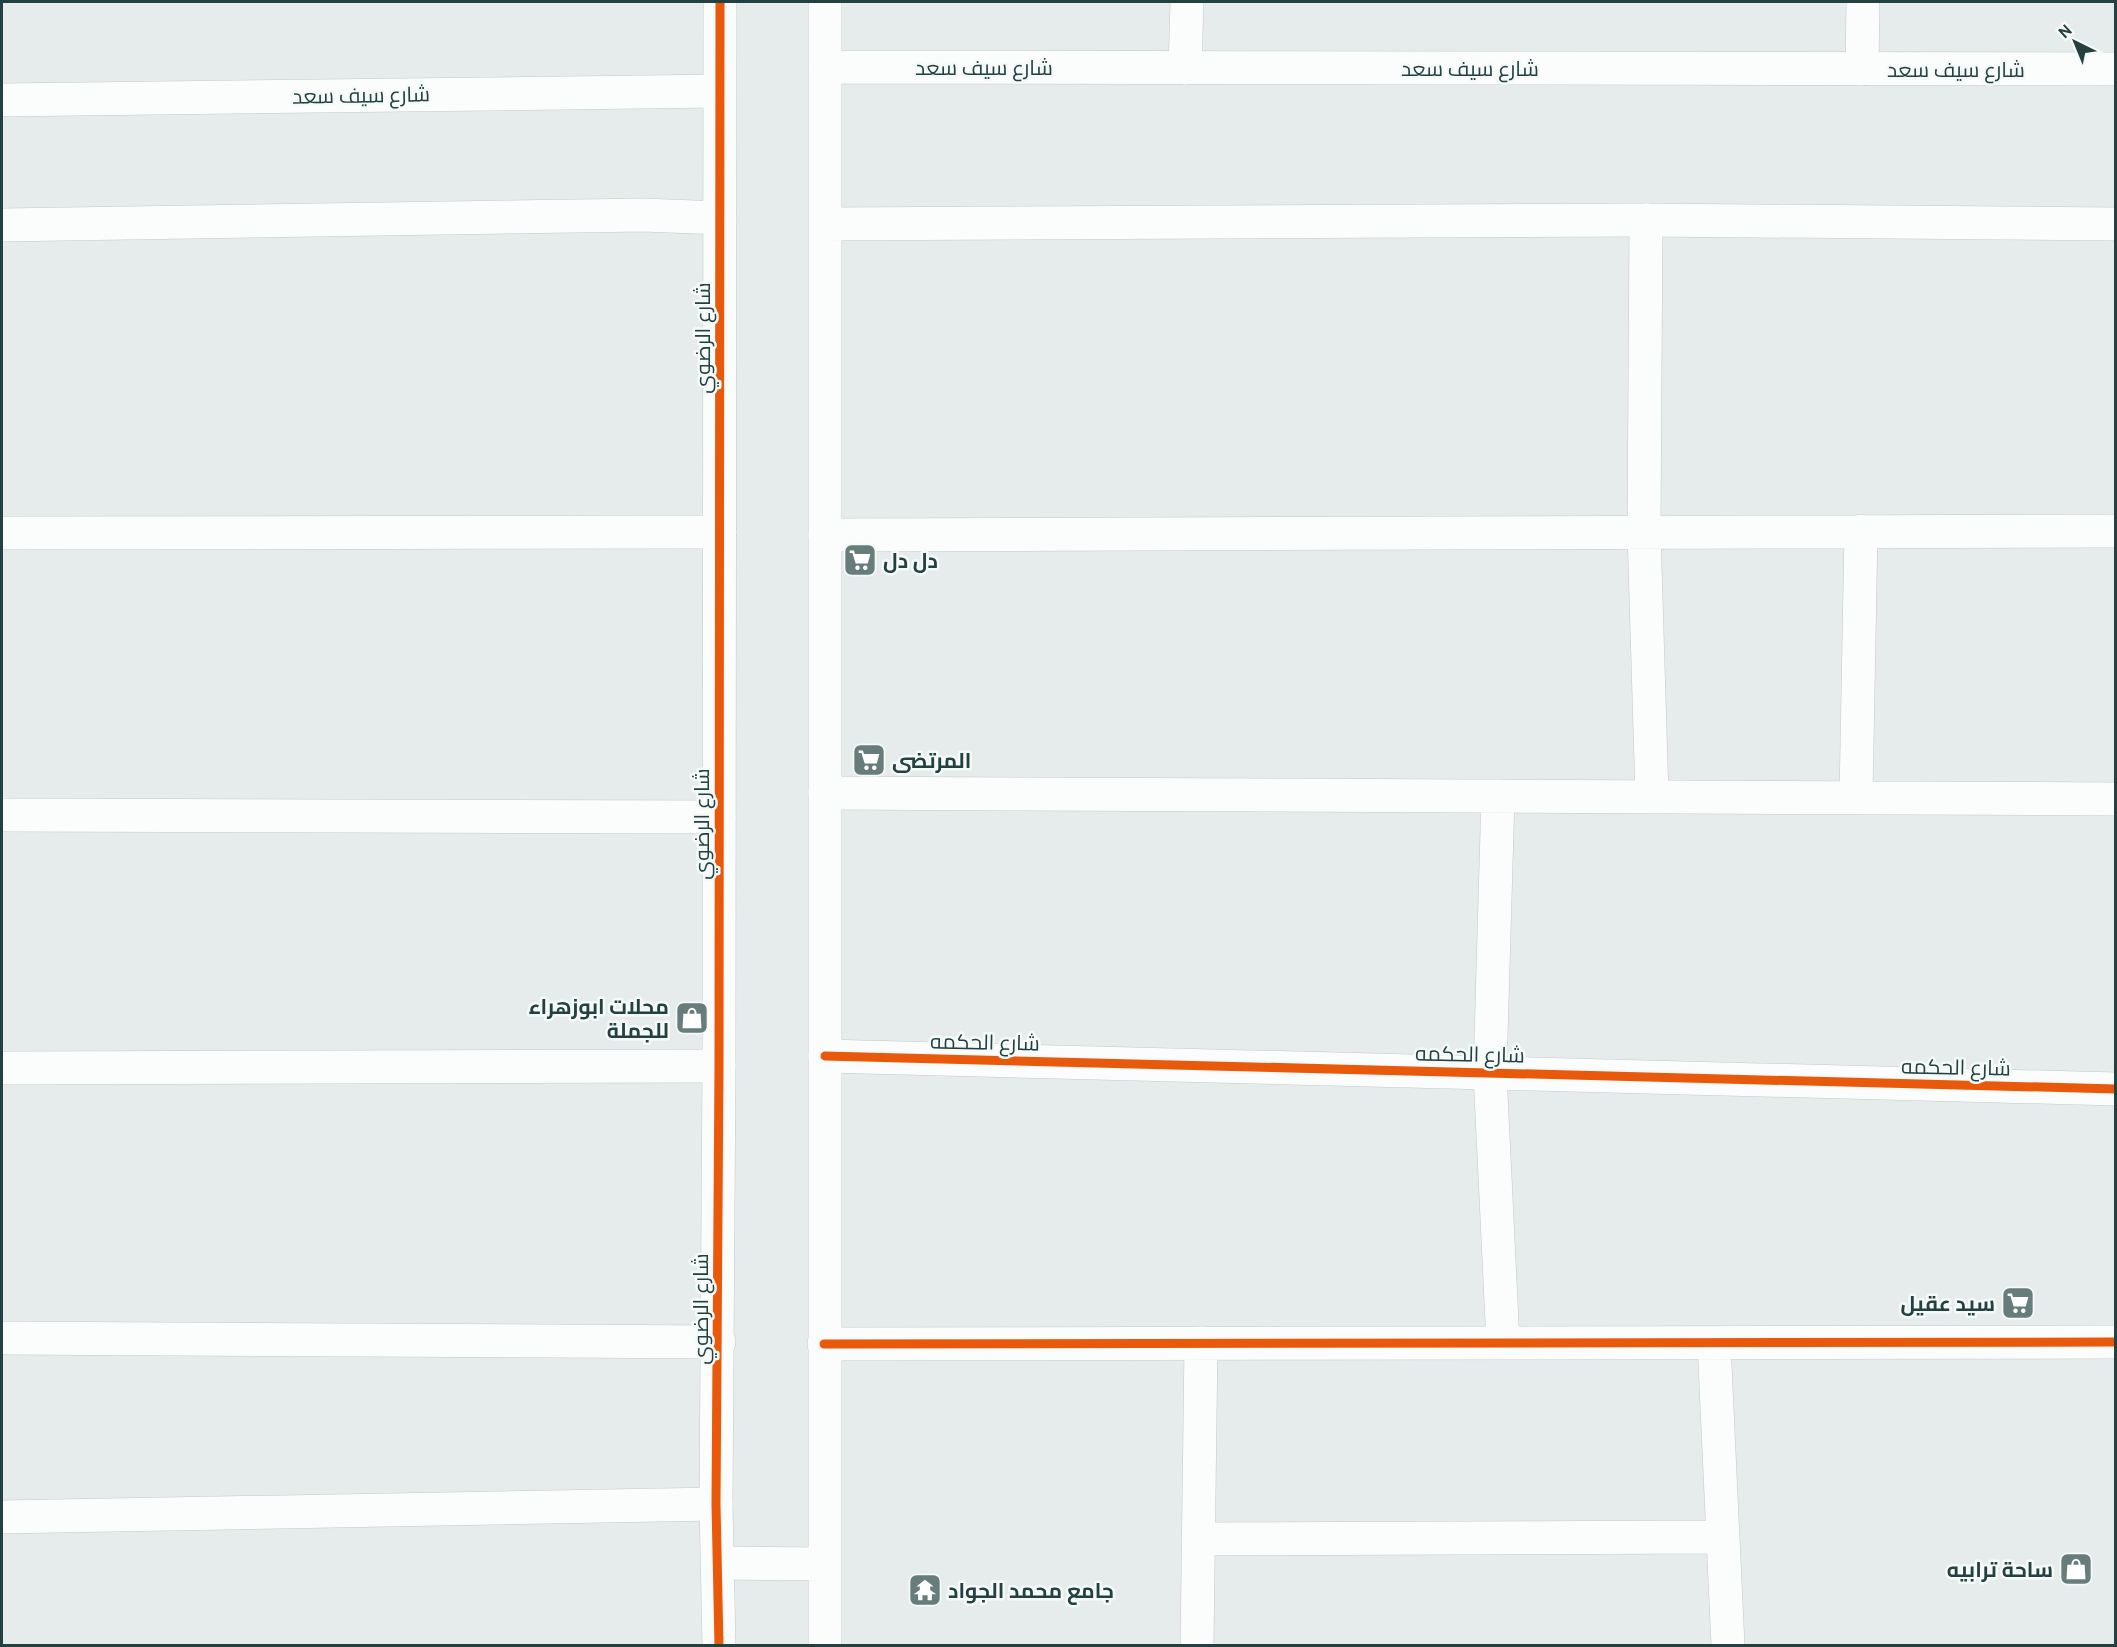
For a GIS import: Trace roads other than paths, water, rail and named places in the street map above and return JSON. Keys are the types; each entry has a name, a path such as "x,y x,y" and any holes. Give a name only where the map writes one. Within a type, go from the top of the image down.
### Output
{"street":[{"name":"شارع الرضوي","path":"719,1646 716,1504 719,1066 720,2"},
{"path":"825,2 825,1646"},
{"path":"1185,68 1187,2"},
{"path":"1862,69 1863,2"},
{"name":"شارع سيف سعد","path":"825,67 2115,69"},
{"name":"شارع سيف سعد","path":"2,100 720,91"},
{"path":"2,225 644,215 720,218"},
{"path":"825,224 1646,220 2115,224"},
{"path":"1646,220 1644,532 1652,796"},
{"path":"1856,798 1861,531"},
{"path":"825,535 2115,531"},
{"path":"2,533 720,532"},
{"path":"825,793 2115,799"},
{"path":"1498,796 1490,1073 1503,1343"},
{"path":"2,814 719,817"},
{"name":"شارع الحكمه","path":"825,1056 2115,1089"},
{"path":"2,1068 719,1066"},
{"path":"2,1338 718,1342"},
{"path":"824,1344 2115,1342"},
{"path":"1197,1646 1201,1343"},
{"path":"1714,1343 1728,1646"},
{"path":"2,1517 716,1504"},
{"path":"1198,1539 1723,1537"},
{"path":"719,1563 825,1564"}],"place":[{"name":"دل دل","path":"860,560"},
{"name":"المرتضى","path":"869,760"},
{"name":"محلات ابوزهراء للجملة","path":"692,1018"},
{"name":"سيد عقيل","path":"2018,1303"},
{"name":"ساحة ترابيه","path":"2076,1569"},
{"name":"جامع محمد الجواد","path":"925,1590"}]}
